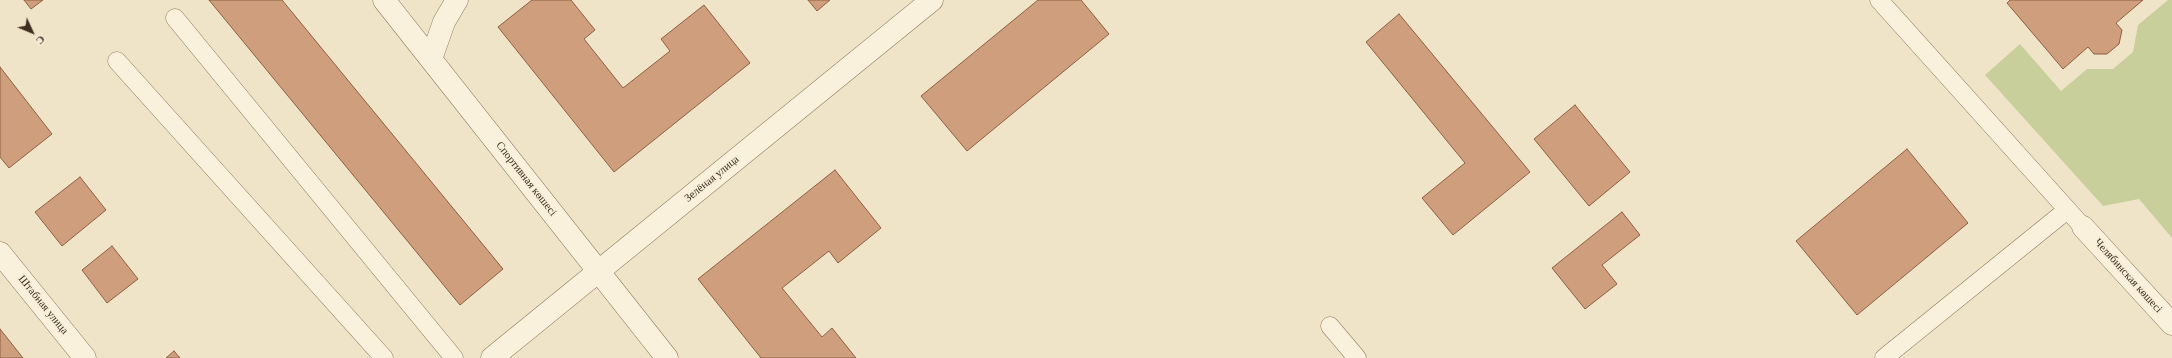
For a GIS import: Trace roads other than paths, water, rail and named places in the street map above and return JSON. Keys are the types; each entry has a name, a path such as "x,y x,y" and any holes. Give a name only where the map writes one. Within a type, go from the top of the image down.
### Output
{"street":[{"name":"Спортивная көшесі","path":"384,0 668,358"},
{"path":"431,59 444,22 457,0"},
{"name":"Зелёная улица","path":"492,358 600,272 932,0"},
{"name":"Челябинская көшесі","path":"2083,227 2172,324"},
{"name":"Штабная улица","path":"0,253 85,358"}],"lane":[{"path":"1886,2 2083,227"},
{"path":"175,18 454,358"},
{"path":"117,61 384,358"},
{"path":"1884,358 2067,210"},
{"path":"1330,326 1357,358"}]}
